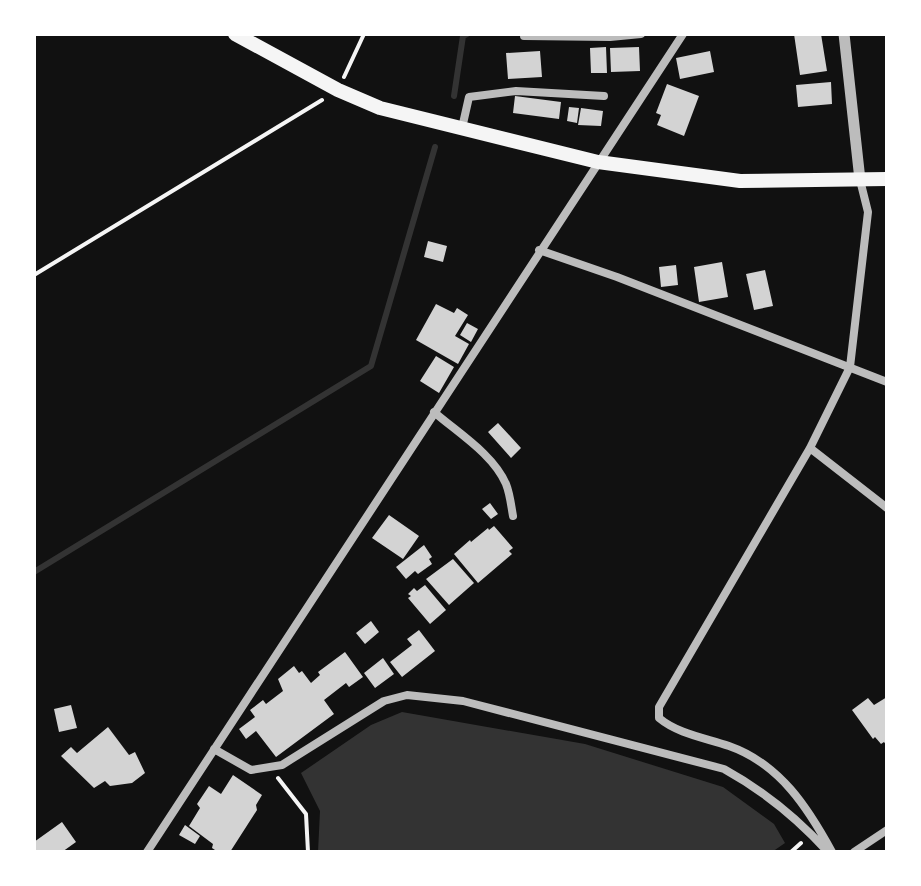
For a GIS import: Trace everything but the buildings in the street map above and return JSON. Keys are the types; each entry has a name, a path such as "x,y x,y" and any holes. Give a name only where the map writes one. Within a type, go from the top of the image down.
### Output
{"main road":[{"path":"235,34 338,90 380,108 598,162 740,181 887,179"}],"street":[{"path":"524,36 610,37 641,34"},
{"path":"830,852 796,794 759,760 740,750 673,728 659,718 659,707 810,448 850,367 868,212 860,180 844,34"},
{"path":"147,852 679,35"},
{"path":"462,128 469,97 516,91 604,96"},
{"path":"539,250 617,277 887,382"},
{"path":"434,412 500,472 508,487 513,516"},
{"path":"810,448 887,508"},
{"path":"214,749 251,770 282,765 384,701 407,695 463,701 724,769 755,789 830,852"},
{"path":"854,852 887,830"}],"path":[{"path":"34,275 338,90 364,34"},
{"path":"268,767 306,814 308,852"}],"shaded area":[{"path":"402,712 585,744 723,787 774,824 785,843 772,852 318,852 320,811 301,773 371,725"}],"waterway":[{"path":"454,96 463,36 467,34"},
{"path":"34,572 371,366 435,147"}]}
